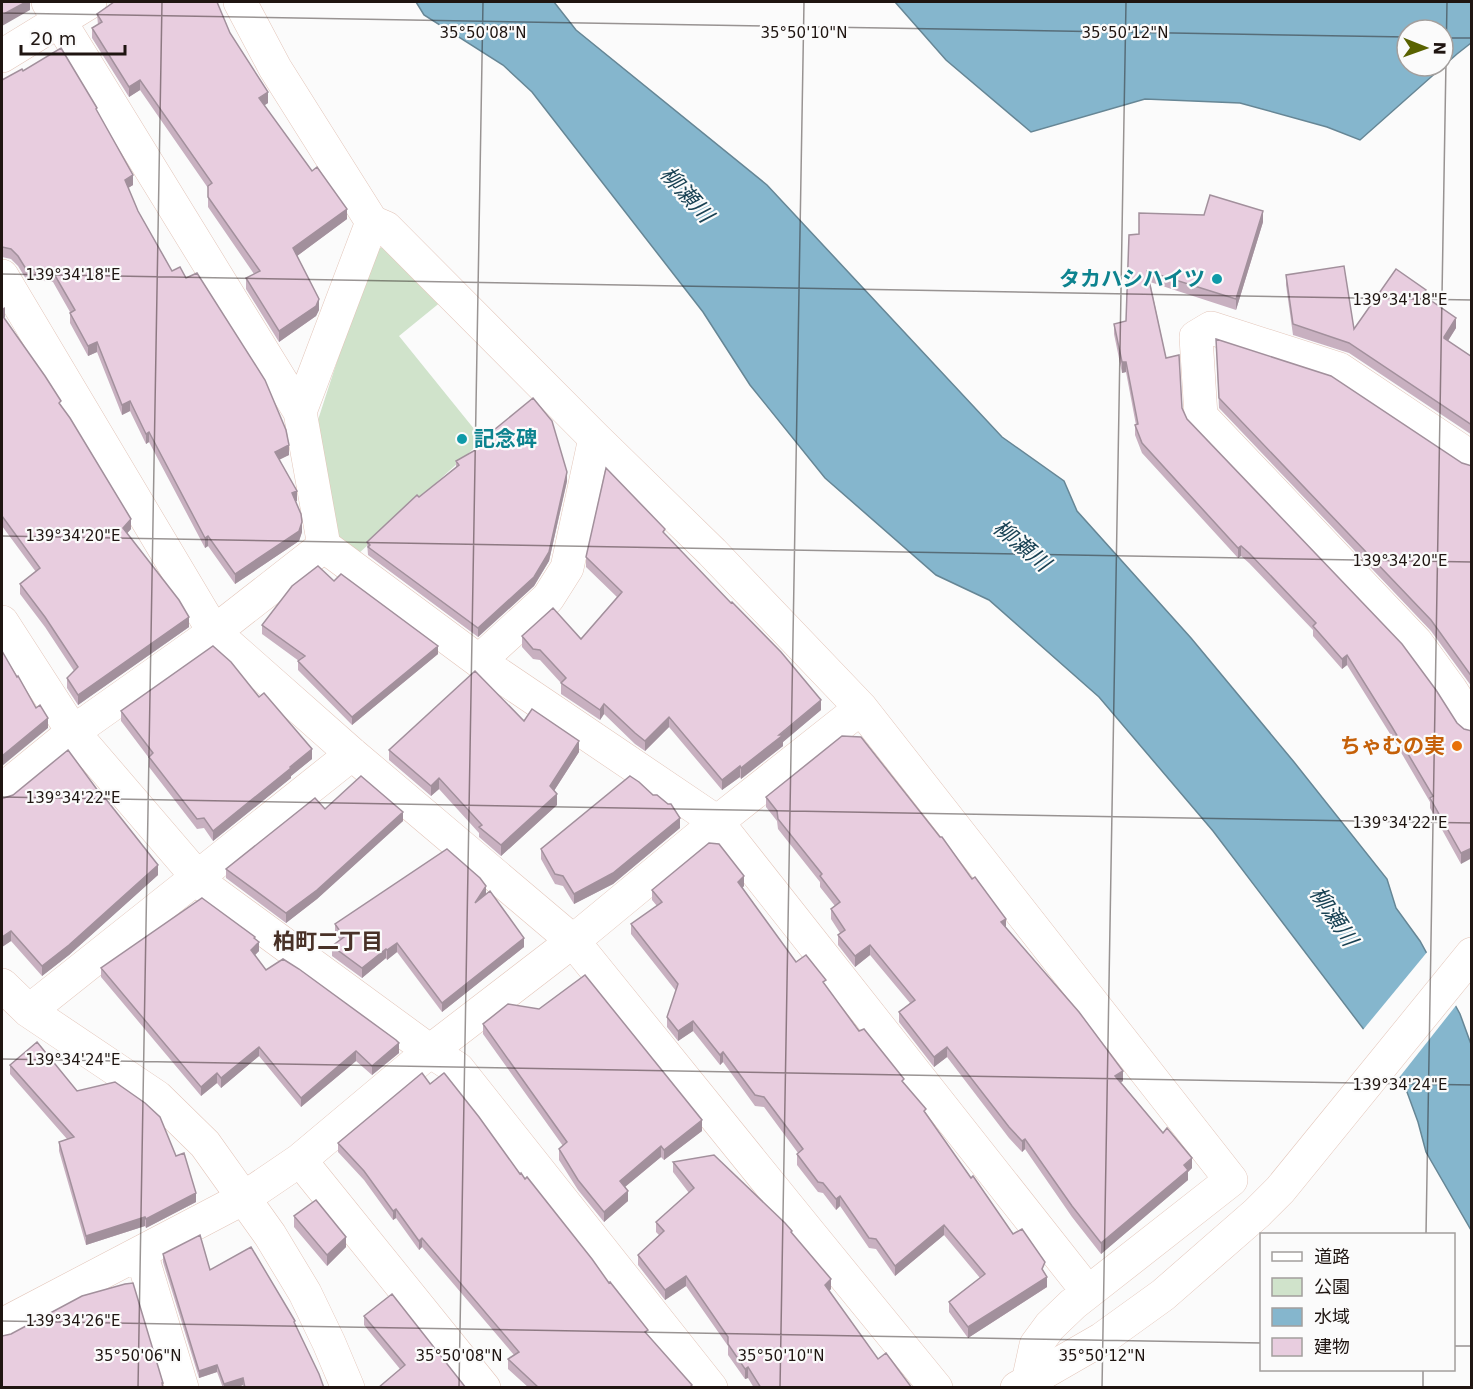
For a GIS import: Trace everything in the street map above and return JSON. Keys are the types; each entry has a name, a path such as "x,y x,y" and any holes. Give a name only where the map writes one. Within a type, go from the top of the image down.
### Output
{"street":[{"path":"2,56 54,11 90,2"},
{"path":"240,2 275,68 372,222 386,228 712,552 861,708 1231,1180 1073,1304 1050,1326 1036,1345 1023,1385"},
{"path":"54,11 300,412 324,546 479,661 717,822 1088,1292"},
{"path":"300,412 372,222"},
{"path":"2,276 214,632 352,754 573,941 936,1388"},
{"path":"1472,458 1339,369 1211,327 1196,337 1201,416 1416,642 1461,684 1472,723"},
{"path":"479,661 548,598 567,568 595,438"},
{"path":"2,790 73,732 214,632 324,546"},
{"path":"2,622 73,732 206,887 430,1051 458,1069 711,1388"},
{"path":"2,1325 244,1198 300,1160 430,1051 573,941 717,822 861,708"},
{"path":"29,1011 352,754"},
{"path":"1023,1385 1102,1339 1163,1295 1257,1213 1280,1190 1472,954"},
{"path":"2,985 29,1011 157,1097 205,1144 270,1236 305,1293 348,1388"},
{"path":"300,1160 484,1388"},
{"path":"141,1253 182,1388"}],"green space":[{"path":"390,244 442,301 399,336 483,440 358,554 333,533 316,426 373,251"}],"water":[{"name":"柳瀬川","path":"416,2 554,2 576,30 767,185 1002,437 1064,481 1077,511 1191,638 1387,879 1396,908 1420,941 1460,1014 1472,1047 1471,1230 1426,1152 1403,1081 1213,831 1099,697 989,600 936,575 825,478 750,385 703,312 532,92 503,65 424,15"},
{"path":"895,2 1471,2 1471,43 1455,56 1455,18 1395,18 1395,78 1430,78 1360,140 1327,127 1240,103 1145,99 1031,132 946,60"}],"pier":[{"path":"1428,951 1458,1003 1398,1079 1362,1031"}],"building":[{"path":"2,2 26,2 2,15"},
{"path":"114,2 217,2 230,33 268,92 259,98 312,171 317,167 347,209 293,248 319,299 316,306 279,331 246,278 260,271 208,197 208,186 212,183 140,80 129,87 92,28 102,22 97,14"},
{"path":"61,48 133,175 125,180 138,211 172,271 180,267 186,278 197,273 265,380 286,430 289,445 275,452 297,491 292,493 301,514 302,522 299,531 235,574 208,536 205,538 149,432 146,434 130,401 122,405 97,342 88,346 70,313 75,310 53,272 26,269 11,249 2,247 2,80 22,69 23,71"},
{"path":"1210,195 1263,211 1236,299 1147,271 1166,358 1179,355 1182,408 1187,419 1402,644 1457,723 1464,729 1472,731 1472,848 1461,853 1430,798 1433,796 1347,655 1342,659 1313,626 1316,623 1249,553 1241,546 1238,548 1142,443 1135,425 1138,424 1126,362 1122,362 1114,324 1126,321 1129,235 1139,234 1139,213 1204,215"},
{"path":"1344,266 1354,329 1396,269 1426,290 1423,295 1456,318 1444,338 1472,357 1472,425 1349,343 1293,324 1286,275"},
{"path":"2,315 61,401 59,403 131,519 123,528 179,600 189,617 78,695 67,678 78,667 20,584 40,568 2,516"},
{"path":"1216,339 1331,376 1462,463 1472,466 1472,677 1431,620 1219,398"},
{"path":"533,398 552,421 567,472 549,552 534,577 478,628 368,547 370,545 367,542 417,495 419,497 459,465 456,461 486,444 483,439"},
{"path":"606,468 665,529 663,532 781,652 821,700 779,735 783,735 722,780 669,717 645,741 604,704 600,710 561,683 566,678 540,650 533,649 522,636 553,608 581,639 622,592 586,557"},
{"path":"318,566 334,581 341,574 438,646 352,717 298,661 305,656 262,625 292,586"},
{"path":"213,646 231,662 259,697 264,693 312,749 213,831 204,818 197,819 149,757 153,753 121,711"},
{"path":"2,651 36,708 40,705 48,718 2,756"},
{"path":"475,671 524,721 532,709 579,741 550,786 557,794 501,845 479,827 482,825 439,778 431,786 389,750"},
{"path":"842,736 861,737 942,837 972,879 975,877 1006,919 1001,922 1079,1012 1123,1071 1115,1076 1163,1133 1167,1128 1192,1158 1184,1165 1188,1170 1101,1243 1025,1139 1022,1141 1009,1127 947,1047 934,1057 899,1012 915,1000 870,945 855,956 838,935 845,930 831,909 840,902 820,876 822,874 778,819 777,811 766,797"},
{"path":"68,750 104,799 158,865 69,945 42,966 11,931 2,937 2,798 13,795"},
{"path":"361,776 403,812 317,890 286,913 226,869 315,798 325,809"},
{"path":"630,776 653,795 671,804 680,818 613,873 574,894 563,876 555,874 541,849"},
{"path":"709,843 719,844 744,876 738,882 796,962 806,955 826,980 823,982 859,1031 864,1029 904,1079 902,1081 926,1109 924,1111 1013,1234 1022,1229 1045,1262 1042,1269 1047,1277 968,1327 949,1302 985,1274 944,1225 895,1266 876,1239 869,1238 840,1196 836,1199 823,1183 818,1182 797,1154 803,1149 764,1097 755,1095 723,1052 720,1055 693,1021 678,1031 667,1017 678,984 631,924 662,902 652,890"},
{"path":"447,849 486,886 475,903 490,891 524,938 442,1003 397,943 362,968 332,946 344,937 335,924"},
{"path":"202,898 255,937 259,942 251,950 266,970 283,959 399,1043 372,1066 356,1051 301,1098 259,1047 221,1078 217,1073 201,1087 101,968"},
{"path":"585,975 702,1120 664,1150 661,1146 620,1181 628,1191 604,1212 578,1180 559,1149 567,1142 483,1024 508,1004 539,1009"},
{"path":"37,1042 77,1091 115,1082 145,1103 160,1117 176,1156 184,1153 196,1193 146,1219 145,1217 86,1236 59,1142 74,1137 10,1065"},
{"path":"422,1073 430,1084 445,1074 520,1174 525,1179 527,1177 648,1330 645,1332 692,1385 689,1388 539,1388 508,1359 519,1352 422,1238 419,1241 396,1209 393,1211 364,1171 338,1143"},
{"path":"714,1155 792,1231 831,1279 825,1285 878,1359 886,1353 912,1388 761,1388 748,1367 745,1369 728,1344 728,1337 686,1276 665,1290 638,1255 664,1231 656,1222 694,1188 673,1162"},
{"path":"316,1200 346,1237 327,1255 294,1216"},
{"path":"200,1235 210,1270 251,1247 295,1321 324,1388 245,1388 243,1378 224,1384 217,1365 199,1371 163,1254"},
{"path":"133,1283 163,1388 2,1388 2,1336 11,1334 82,1296"},
{"path":"392,1294 466,1388 378,1388 405,1365 364,1316"}],"place":[{"name":"タカハシハイツ","path":"1217,279"},
{"name":"記念碑","path":"462,439"},
{"name":"ちゃむの実","path":"1457,746"}],"district":[{"name":"柏町二丁目","path":"328,941"}]}
